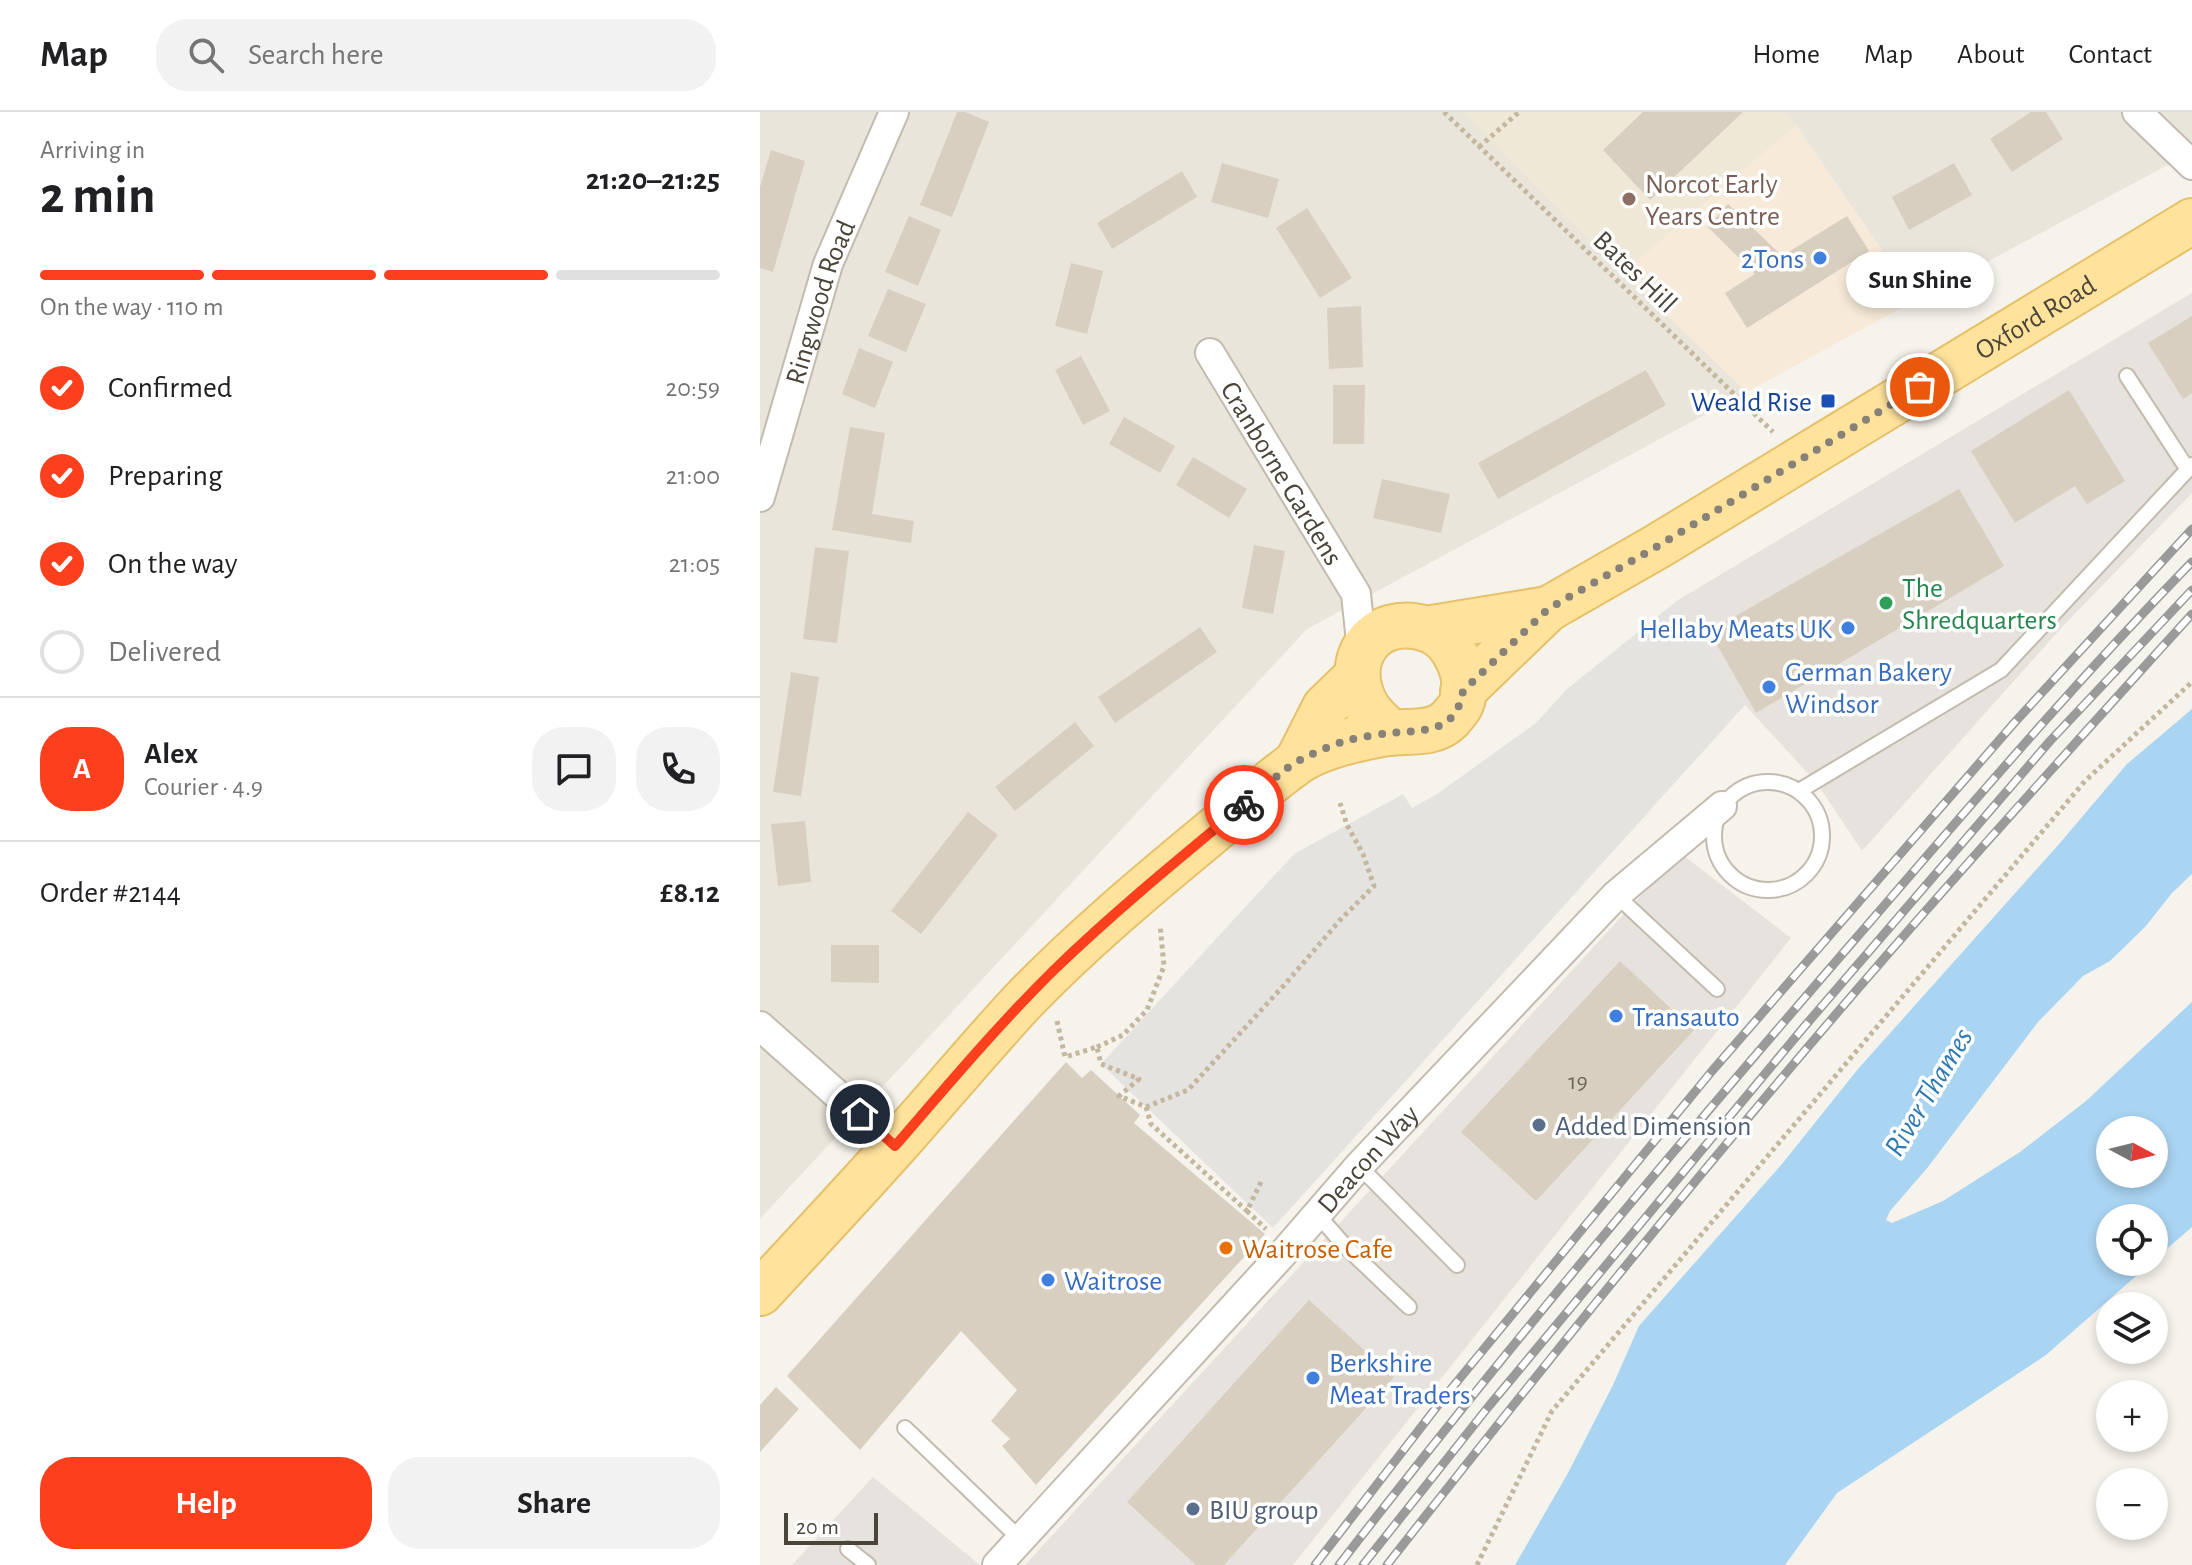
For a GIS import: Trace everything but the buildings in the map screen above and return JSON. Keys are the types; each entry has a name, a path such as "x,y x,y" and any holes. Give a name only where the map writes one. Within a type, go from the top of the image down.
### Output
{"main road":[{"name":"Oxford Road","path":"1463,691 1548,609 1658,546 2192,221"},
{"name":"Oxford Road","path":"1415,627 1548,609"},
{"path":"760,1293 1056,968 1159,876 1298,760 1346,741 1428,730 1447,722 1461,705 1463,691 1463,674 1451,647 1437,634 1415,627 1388,629 1368,640 1359,663 1325,707 1298,760"},
{"path":"1359,663 1367,709 1392,733"}],"street":[{"name":"Ringwood Road","path":"760,497 828,264 894,112"},
{"path":"2137,112 2192,165"},
{"name":"Cranborne Gardens","path":"1210,353 1356,594 1359,663"},
{"name":"Cranborne Gardens","path":"1356,594 1415,627"},
{"name":"Deacon Way","path":"1001,1564 1020,1539 1287,1249 1359,1166 1616,895 1722,806"},
{"path":"760,1026 895,1146"}],"lane":[{"path":"1722,806 1715,822 1713,841 1718,858 1728,873 1742,885 1760,890 1778,890 1795,883 1809,871 1818,856 1823,838 1820,820 1812,804 1799,791 2001,670 2190,468 2127,376"},
{"name":"Deacon Way","path":"1722,806 1734,793 1749,784 1766,781 1799,791"},
{"path":"1616,895 1717,989"},
{"path":"1359,1166 1457,1265"},
{"path":"1316,1213 1345,1246 1409,1307"},
{"path":"905,1428 1020,1539"},
{"path":"848,1549 868,1565"}],"path":[{"name":"Bates Hill","path":"1444,112 1800,459"},
{"path":"1479,147 1519,112"},
{"path":"1477,1565 1552,1411 2085,781 2192,682"},
{"path":"1097,1047 1101,1064 1139,1079 1119,1096 1146,1107 1188,1090 1374,886 1340,803"},
{"path":"1056,1016 1065,1057 1123,1035 1147,1010 1164,966 1159,913"},
{"path":"1146,1107 1151,1124 1270,1233"},
{"path":"1247,1211 1261,1182"}],"shaded area":[{"path":"760,112 2192,112 2192,152 1916,300 1796,125 1623,273 1747,392 1307,629 760,1219"},
{"name":"Norcot Early Years Centre","path":"1463,112 1784,112 1796,125 1622,273"},
{"path":"1796,125 1916,300 1747,392 1622,273"},
{"path":"2192,293 2192,493 2063,626 1862,851 1816,782 1745,705 1678,600"},
{"path":"1678,600 1745,705 1273,1228 1101,1064 1294,854 1403,794 1412,808 1437,794 1536,723 1567,689"},
{"path":"1680,853 1791,938 1293,1565 1025,1565"},
{"path":"873,1477 980,1565 792,1565"}],"water":[{"name":"River Thames","path":"2192,709 2192,874 2110,961 2083,976 2038,1022 1886,1220 1892,1223 1943,1201 2020,1152 2086,1101 2192,1002 2192,1227 2168,1248 2168,1204 2096,1204 2096,1276 2136,1276 2118,1292 2096,1292 2096,1311 2046,1355 1837,1493 1785,1565 1515,1565 1568,1473 1639,1326 1782,1164 1858,1069 2126,765"}],"railway":[{"path":"1315,1565 1442,1400 1712,1071 2015,722 2192,529"},
{"path":"1339,1565 1534,1320 1734,1080 2028,739 2192,562"},
{"path":"1363,1565 1489,1406 1804,1027 2050,741 2192,590"},
{"path":"1387,1565 1571,1333 1759,1105 1925,912 2192,614"}],"way so far":[{"path":"1244,805 1298,760 1346,741 1428,730 1447,722 1461,705 1463,691 1548,609 1920,387"}],"place":[{"name":"Norcot Early Years Centre","path":"1629,199"},
{"name":"2Tons","path":"1820,258"},
{"name":"Sun Shine","path":"1920,387"},
{"name":"Weald Rise","path":"1828,401"},
{"name":"The Shredquarters","path":"1886,603"},
{"name":"Hellaby Meats UK","path":"1848,628"},
{"name":"German Bakery Windsor","path":"1769,687"},
{"name":"Transauto","path":"1616,1016"},
{"name":"Added Dimension","path":"1539,1125"},
{"name":"Waitrose Cafe","path":"1226,1248"},
{"name":"Waitrose","path":"1048,1280"},
{"name":"Berkshire Meat Traders","path":"1313,1378"},
{"name":"BIU group","path":"1193,1509"}],"route":[{"path":"860,1114 895,1146 1056,968 1244,805"}]}
